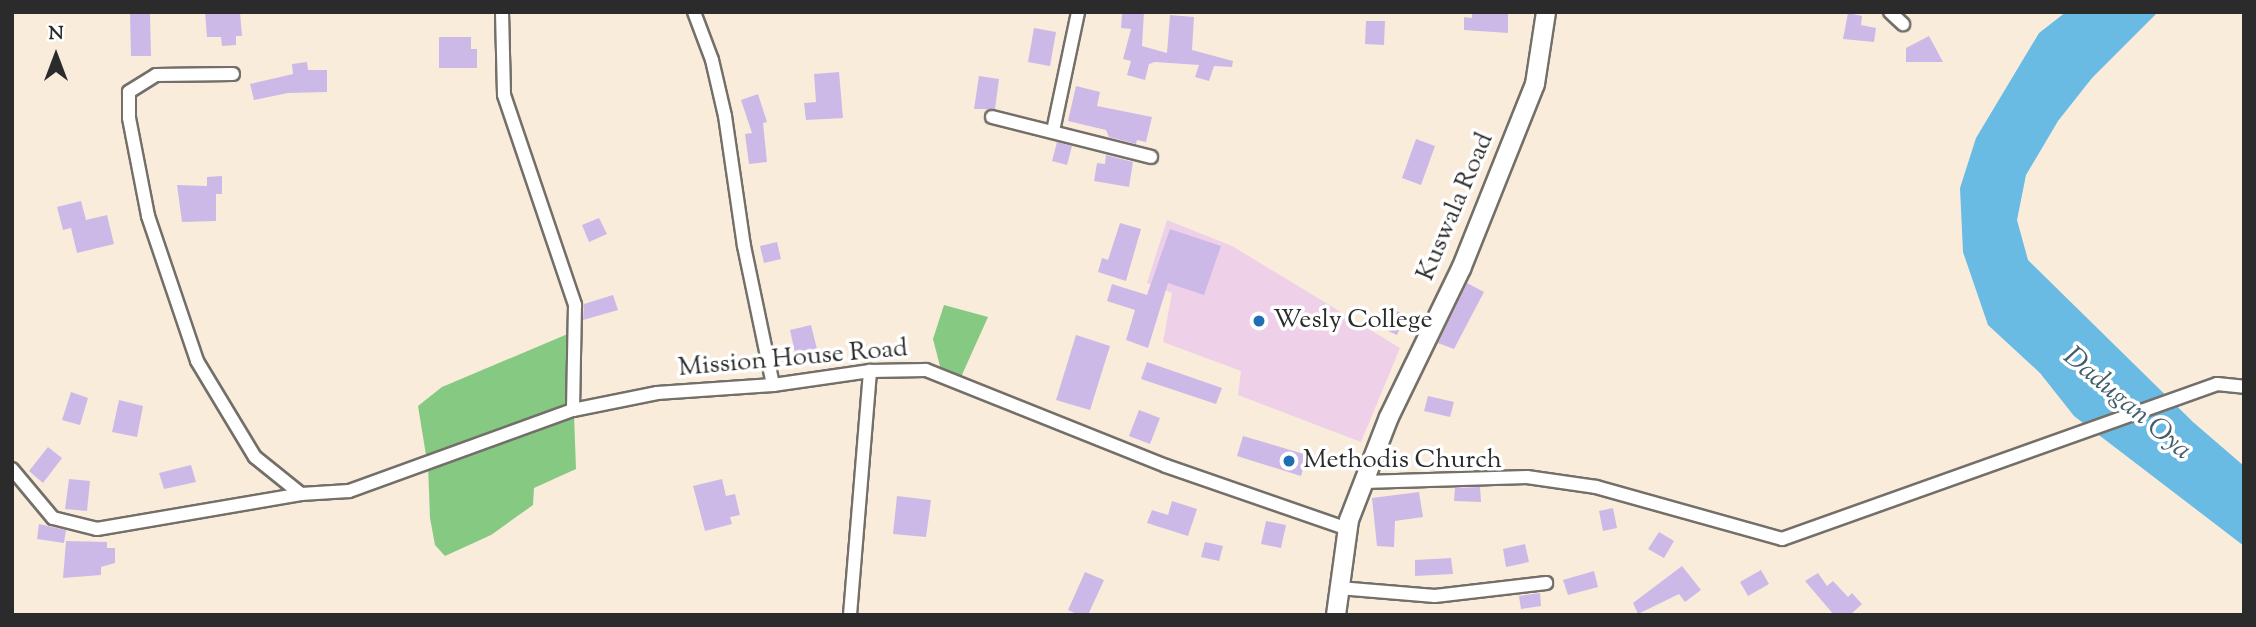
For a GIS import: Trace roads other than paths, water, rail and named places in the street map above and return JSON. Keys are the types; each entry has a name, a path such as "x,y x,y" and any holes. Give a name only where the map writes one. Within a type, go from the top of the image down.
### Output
{"street":[{"path":"502,12 504,95 575,305 573,410"},
{"path":"694,12 712,60 725,116 744,246 773,385"},
{"path":"1054,131 1078,12"},
{"name":"Kuswala Road","path":"1336,615 1348,529 1364,482 1388,417 1461,269 1535,84 1546,12"},
{"path":"1890,12 1903,24"},
{"path":"233,74 156,75 129,92 129,118 148,216 197,361 255,457 307,495"},
{"path":"992,117 1151,157"},
{"name":"Mission House Road","path":"12,469 53,518 97,529 307,495 349,491 573,410 657,393 773,385 870,371 926,370 1167,466 1348,529"},
{"path":"850,615 870,371"},
{"path":"1364,482 1527,477 1596,487 1783,539 2217,384 2244,387"},
{"path":"1339,588 1435,596 1546,583"}],"water":[{"name":"Dadugan Oya","path":"2066,12 2158,12 2092,78 2058,121 2026,175 2017,220 2028,260 2193,422 2244,466 2244,546 2074,416 2040,373 1988,325 1963,252 1960,188 1976,138 2039,33"}],"place":[{"name":"Wesly College","path":"1259,321"},
{"name":"Methodis Church","path":"1289,461"}]}
